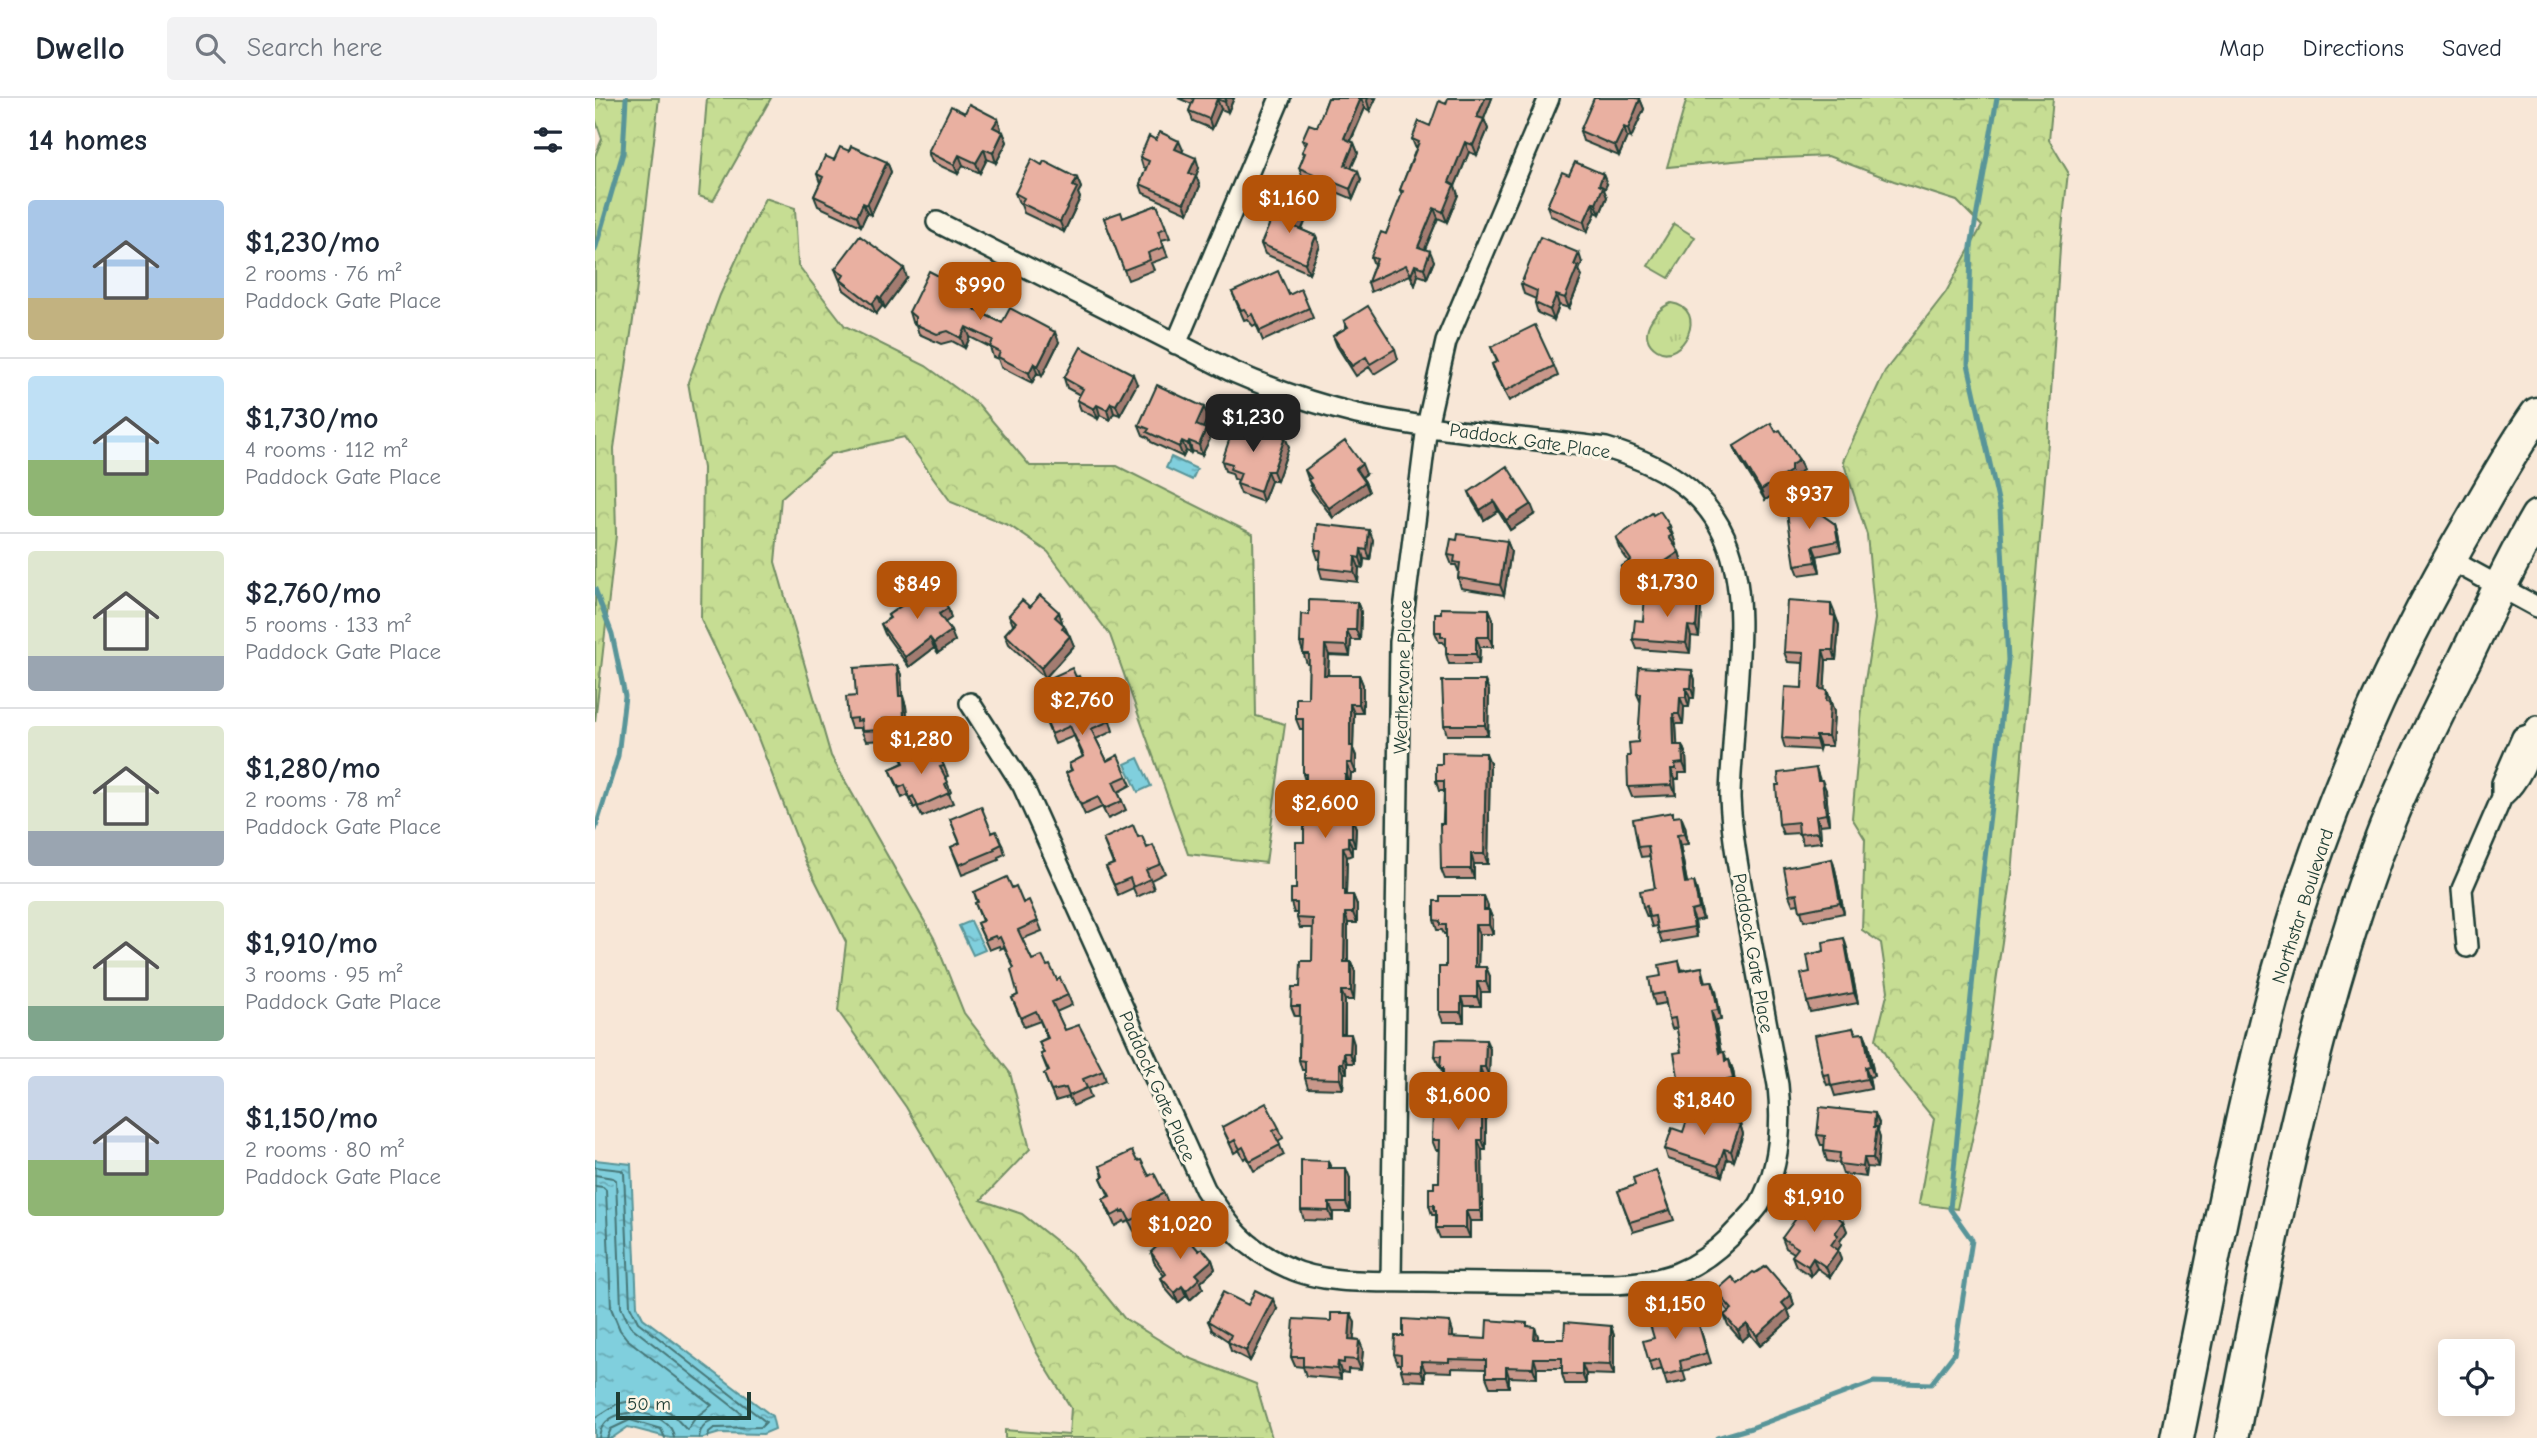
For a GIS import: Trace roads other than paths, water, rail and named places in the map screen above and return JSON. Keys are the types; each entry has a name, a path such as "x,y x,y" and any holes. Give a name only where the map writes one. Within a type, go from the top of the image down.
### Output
{"main road":[{"name":"Northstar Boulevard","path":"2177,1438 2249,1092 2269,1006 2302,897 2364,729 2390,671 2449,559 2537,414"},
{"path":"2232,1438 2291,1155 2344,947 2394,804 2537,517"}],"street":[{"path":"1176,344 1280,98"},
{"name":"Weathervane Place","path":"1391,1281 1400,642 1427,426 1446,342 1549,98"},
{"name":"Paddock Gate Place","path":"937,222 1231,372 1281,393 1357,414 1427,426 1606,448 1634,456 1660,468 1689,488 1709,511 1725,536 1740,592 1741,622 1730,797 1733,829 1781,1112 1779,1144 1771,1175 1758,1205 1720,1246 1702,1261 1677,1273 1647,1282 1614,1284 1325,1278 1291,1269 1243,1242 1205,1189 1023,786 971,703"},
{"path":"2449,559 2537,607"},
{"path":"2467,947 2462,889 2503,797 2502,783 2522,737 2534,730"}],"water":[{"path":"1171,457 1197,469 1192,480 1166,468"},
{"path":"1138,758 1151,786 1138,792 1125,764"},
{"path":"971,921 985,950 973,955 959,926"},
{"path":"595,1160 631,1164 637,1306 643,1318 772,1416 775,1429 763,1434 720,1433 703,1438 670,1438 628,1427 612,1438 595,1438"}],"waterway":[{"path":"595,250 623,153 626,98"},
{"path":"1717,1438 1874,1382 1931,1384 1954,1354 1972,1240 1950,1209 1983,875 2008,660 2000,509 1968,364 1971,247 1997,98"},
{"path":"595,589 612,634 625,696 618,756 595,830"}]}
